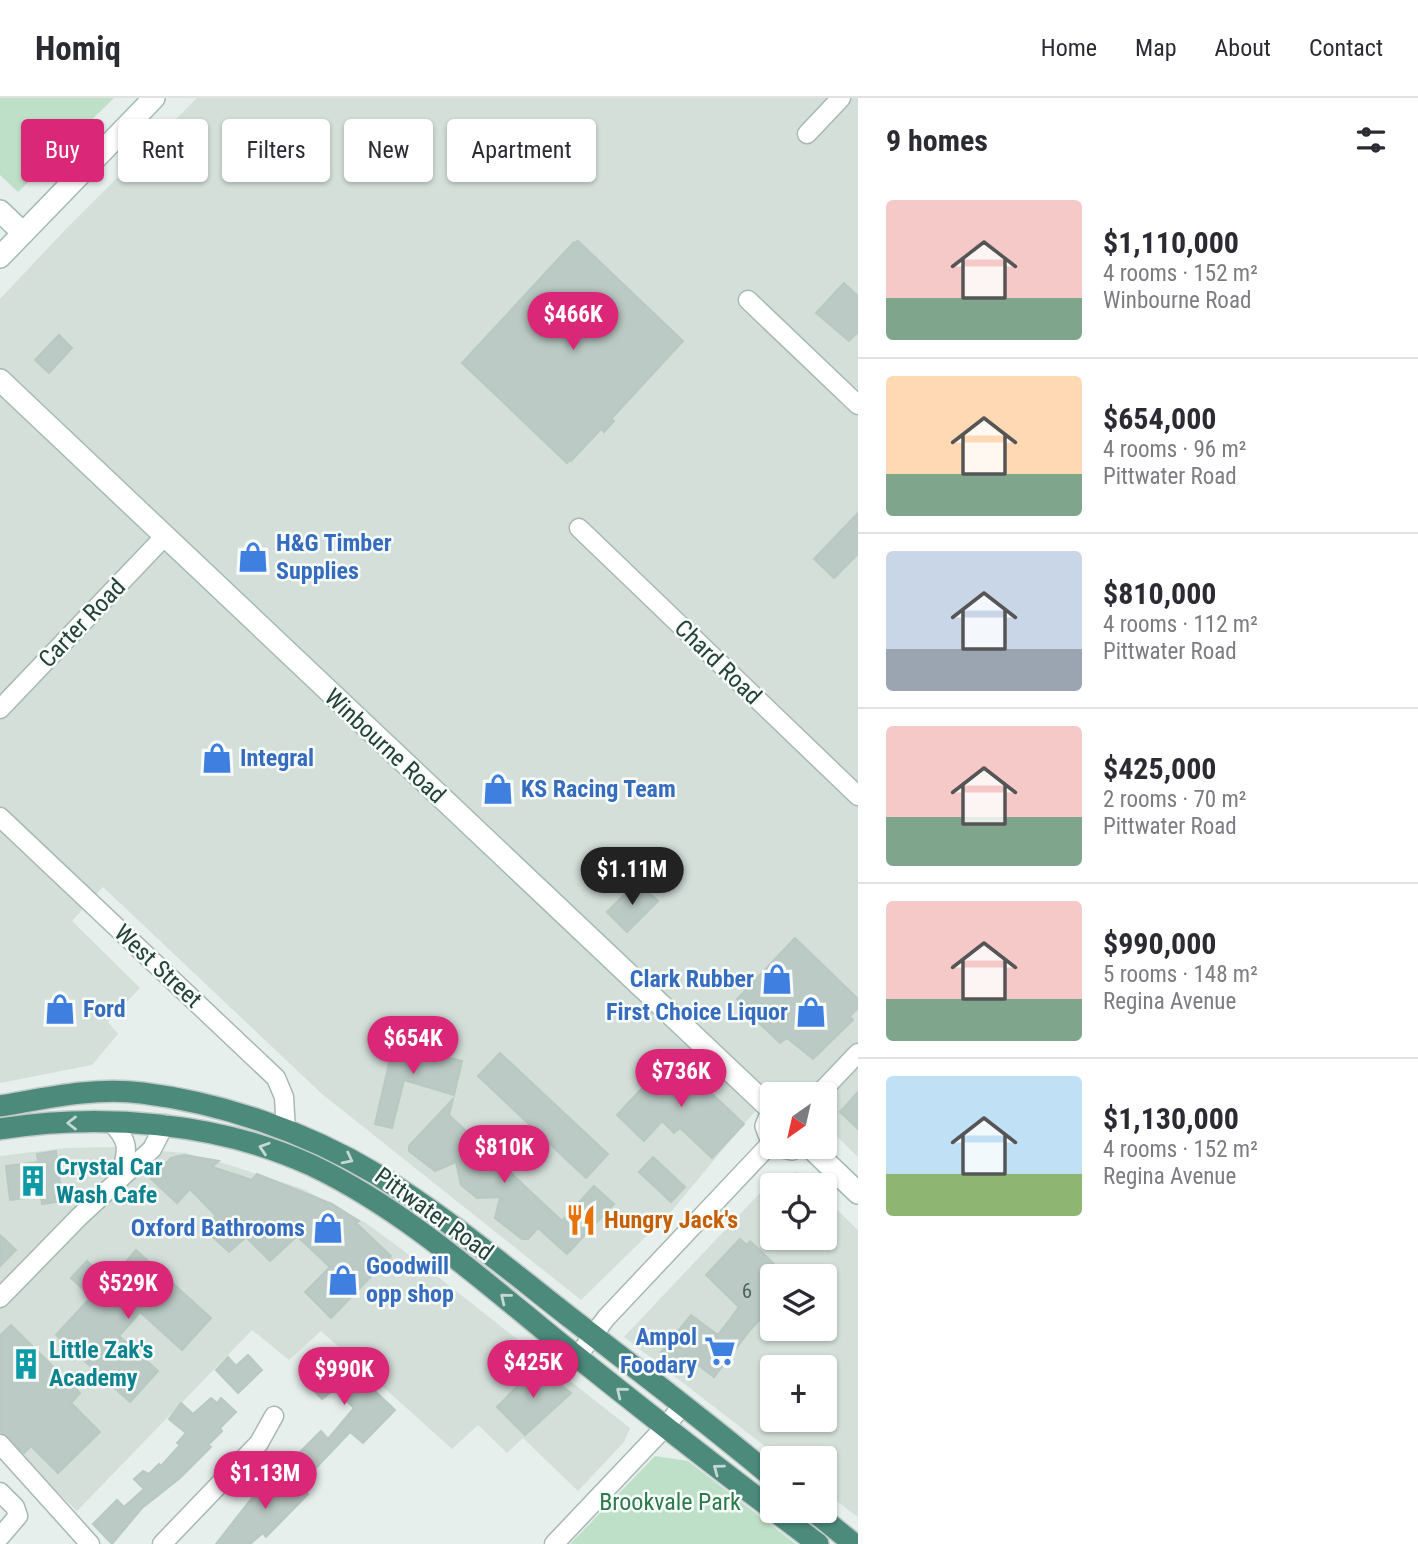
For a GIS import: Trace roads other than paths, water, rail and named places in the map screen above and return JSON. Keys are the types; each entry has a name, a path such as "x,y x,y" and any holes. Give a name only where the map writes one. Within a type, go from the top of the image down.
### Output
{"highway":[{"name":"Pittwater Road","path":"0,1106 70,1094 107,1091 141,1093 225,1110 286,1131 364,1167 411,1197 760,1466"},
{"path":"141,1093 165,1124"},
{"name":"Pittwater Road","path":"0,1129 36,1124 165,1124 221,1135 309,1165 349,1185 438,1245 664,1428 760,1501"},
{"name":"Pittwater Road","path":"790,1523 818,1544"},
{"path":"828,1523 854,1544"}],"main road":[{"path":"0,257 153,98"},
{"path":"0,211 23,233"},
{"name":"Winbourne Road","path":"0,380 760,1100"},
{"path":"823,1159 858,1193"}],"street":[{"path":"807,134 841,98"},
{"path":"748,300 858,405"},
{"name":"Chard Road","path":"579,528 858,796"},
{"name":"Carter Road","path":"0,709 164,537"},
{"name":"West Street","path":"0,817 276,1078 284,1097 286,1131"},
{"path":"831,1082 858,1053"},
{"path":"112,1123 127,1143 121,1176"},
{"path":"0,1298 121,1176 152,1149 165,1124"},
{"path":"577,1357 593,1335 760,1155"},
{"path":"554,1544 683,1405"},
{"path":"162,1544 259,1443 274,1416"},
{"path":"0,1444 90,1544"},
{"path":"0,1492 15,1507 18,1516 0,1536"}],"place":[{"name":"H&G Timber Supplies","path":"253,557"},
{"name":"Integral","path":"217,758"},
{"name":"KS Racing Team","path":"498,789"},
{"name":"Clark Rubber","path":"777,979"},
{"name":"Ford","path":"60,1009"},
{"name":"First Choice Liquor","path":"811,1012"},
{"name":"Crystal Car Wash Cafe","path":"33,1181"},
{"name":"Hungry Jack's","path":"581,1220"},
{"name":"Oxford Bathrooms","path":"328,1228"},
{"name":"Goodwill opp shop","path":"343,1280"},
{"name":"Ampol Foodary","path":"720,1351"},
{"name":"Little Zak's Academy","path":"26,1364"}],"park label":[{"name":"Brookvale Park","path":"670,1502"}]}
